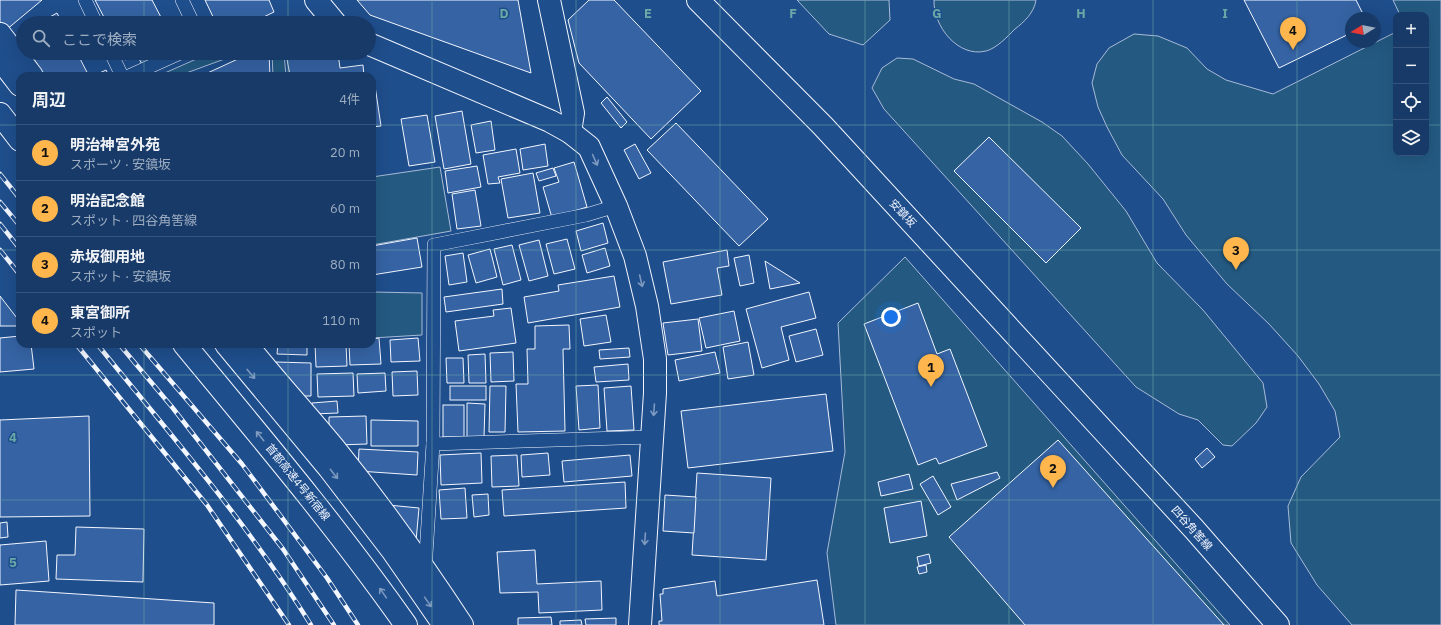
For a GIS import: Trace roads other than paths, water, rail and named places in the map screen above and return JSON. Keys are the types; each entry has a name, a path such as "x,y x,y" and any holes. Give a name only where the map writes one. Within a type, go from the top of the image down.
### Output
{"main road":[{"path":"316,0 329,16"},
{"path":"549,0 573,113 570,132"},
{"name":"安鎮坂","path":"698,0 823,126 1104,432"},
{"path":"0,34 16,55"},
{"path":"376,47 550,121 570,132 589,147 616,206 635,256 647,306 655,359 655,393 640,625"},
{"path":"0,59 16,80"},
{"path":"20,60 29,72"},
{"path":"0,114 16,135"},
{"name":"首都高速4号新宿線","path":"187,348 312,499 365,568 406,625"},
{"path":"229,348 329,468 392,550 444,625"},
{"path":"249,348 334,448 380,506 426,570 462,625"},
{"name":"四谷角筈線","path":"1104,432 1278,625"}],"lane":[{"path":"85,0 93,16"},
{"path":"182,0 190,16"},
{"path":"114,60 120,72"},
{"path":"138,72 164,60"},
{"path":"426,570 433,444 434,245 586,215 616,206"},
{"path":"433,444 652,437"}],"railway":[{"path":"0,174 16,194"},
{"path":"0,202 16,221"},
{"path":"0,224 16,244"},
{"path":"0,250 16,270"},
{"path":"79,348 207,505 289,625"},
{"path":"100,348 236,516 287,588 311,625"},
{"path":"122,348 172,407 283,549 334,625"},
{"path":"142,348 242,464 327,578 358,625"}],"place":[{"name":"東宮御所","path":"1293,50"},
{"name":"赤坂御用地","path":"1236,270"},
{"name":"明治神宮外苑","path":"931,387"},
{"name":"明治記念館","path":"1053,488"}]}
